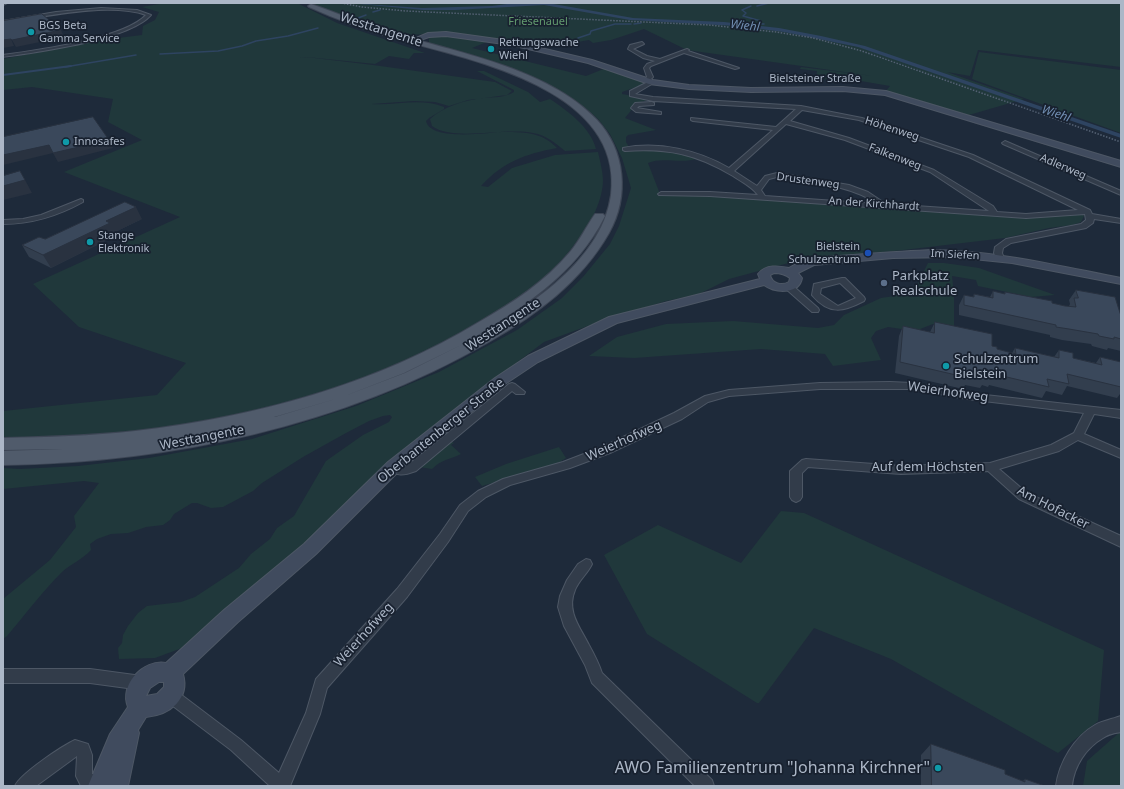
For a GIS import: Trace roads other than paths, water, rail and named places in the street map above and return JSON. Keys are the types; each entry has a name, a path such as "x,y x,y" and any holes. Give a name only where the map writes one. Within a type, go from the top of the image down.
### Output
{"main road":[{"name":"Westtangente","path":"3,444 88,442 164,433 231,421 323,396 408,365 459,341 521,303 565,265 592,230 598,219 605,198 607,169 603,152 595,138 585,124 571,112 530,86 491,69 346,20 308,5"},
{"name":"Westtangente","path":"3,458 87,454 195,440 264,425 330,406 390,385 468,349 511,323 561,284 594,248 607,225 613,209 617,194 618,175 608,142 598,127 585,114 549,90 432,38 412,42 400,40 343,21 308,5"},
{"path":"388,34 432,38"},
{"name":"Bielsteiner Straße","path":"412,42 457,35 500,42 590,61 652,82 689,87 720,90 843,89 886,93 1121,164"},
{"name":"Im Siefen","path":"790,273 799,267 812,262 924,254 975,255 1000,258 1121,281"},
{"path":"771,270 780,270 790,273 796,278 797,281 793,286 789,287 778,287 766,281 764,277 764,274 771,270"},
{"name":"Oberbantenberger Straße","path":"169,673 226,621 310,549 394,466 500,381 533,359 613,320 766,281"},
{"path":"164,672 169,673 173,675 175,684 170,695 159,704 147,708 141,706 136,699 138,688 142,683 152,674 164,672"},
{"path":"105,785 130,724 141,706"}],"street":[{"path":"3,22 64,10 99,6 137,8 149,14 147,19 140,24 124,30 55,48 3,56"},
{"path":"642,43 630,47 630,50 645,57 660,60"},
{"path":"652,82 648,79 650,77 646,68 649,65 685,51 737,68"},
{"name":"Höhenweg","path":"652,82 632,92 632,95 653,99 801,108 860,119 971,156 1088,214 1121,221"},
{"name":"Höhenweg","path":"659,113 636,110 634,108 637,104 668,104 679,100"},
{"path":"730,171 801,108"},
{"path":"693,119 779,129"},
{"name":"Falkenweg","path":"786,122 847,139 932,171 990,208 994,213"},
{"name":"Adlerweg","path":"1005,143 1121,193"},
{"path":"625,149 668,148 693,153 730,171 760,194"},
{"name":"Drustenweg","path":"760,194 766,177 777,175 849,187 866,193 885,205"},
{"name":"An der Kirchhardt","path":"661,194 760,194 1026,216 1088,214"},
{"path":"3,222 36,218 71,207 81,201"},
{"path":"1000,258 998,253 999,247 1009,241 1083,226 1090,221 1088,214"},
{"path":"842,280 861,299 843,310 834,308 816,295 817,286 842,280"},
{"path":"789,287 815,310"},
{"path":"394,466 403,471 412,468 512,386 520,392"},
{"name":"Weierhofweg","path":"282,786 313,714 322,684 402,593 444,538 464,508 482,494 507,482 566,465 606,450 678,416 705,399 729,393 820,386 912,386 967,396 1121,414"},
{"path":"1091,410 1078,436 1121,454"},
{"name":"Auf dem Höchsten","path":"796,497 796,471 806,463 901,470 990,467 1056,448 1078,436"},
{"name":"Am Hofacker","path":"990,467 1023,496 1121,542"},
{"path":"586,564 576,574 565,600 565,608 568,620 588,655 597,678 706,786"},
{"path":"3,676 119,677 142,683"},
{"path":"170,695 236,745 282,786"},
{"path":"1064,786 1065,778 1076,752 1099,731 1121,724"},
{"path":"23,786 75,748 83,749 85,755 83,774 87,781 105,785"}],"water":[{"name":"Wiehl","path":"349,3 422,8 492,6 514,3 548,3 633,18 724,22 779,28 865,46 1121,134 1121,138 858,47 784,32 736,26 630,20 544,5 455,10 423,10"}],"waterway":[{"path":"757,6 769,3"},
{"name":"Wiehl","path":"751,6 742,10 746,13 743,16 761,21 761,24 764,24"},
{"path":"373,12 380,10"},
{"path":"358,18 366,15"},
{"path":"634,24 641,23"},
{"path":"578,38 590,34 591,31 615,24 631,24"},
{"path":"160,54 218,51 242,46 256,41 288,36 318,28"},
{"path":"71,66 136,55"},
{"path":"3,75 71,66"},
{"path":"65,67 71,66"}],"railway":[{"path":"341,3 362,7 406,11 709,25 776,32 813,38 862,51 1121,142"}],"place":[{"name":"BGS Beta Gamma Service","path":"31,32"},
{"name":"Rettungswache Wiehl","path":"491,49"},
{"name":"Innosafes","path":"66,142"},
{"name":"Stange Elektronik","path":"90,242"},
{"name":"Bielstein Schulzentrum","path":"868,253"},
{"name":"Parkplatz Realschule","path":"884,283"},
{"name":"Schulzentrum Bielstein","path":"946,366"},
{"name":"AWO Familienzentrum \"Johanna Kirchner\"","path":"938,768"}],"park label":[{"name":"Friesenauel","path":"538,22"}]}
